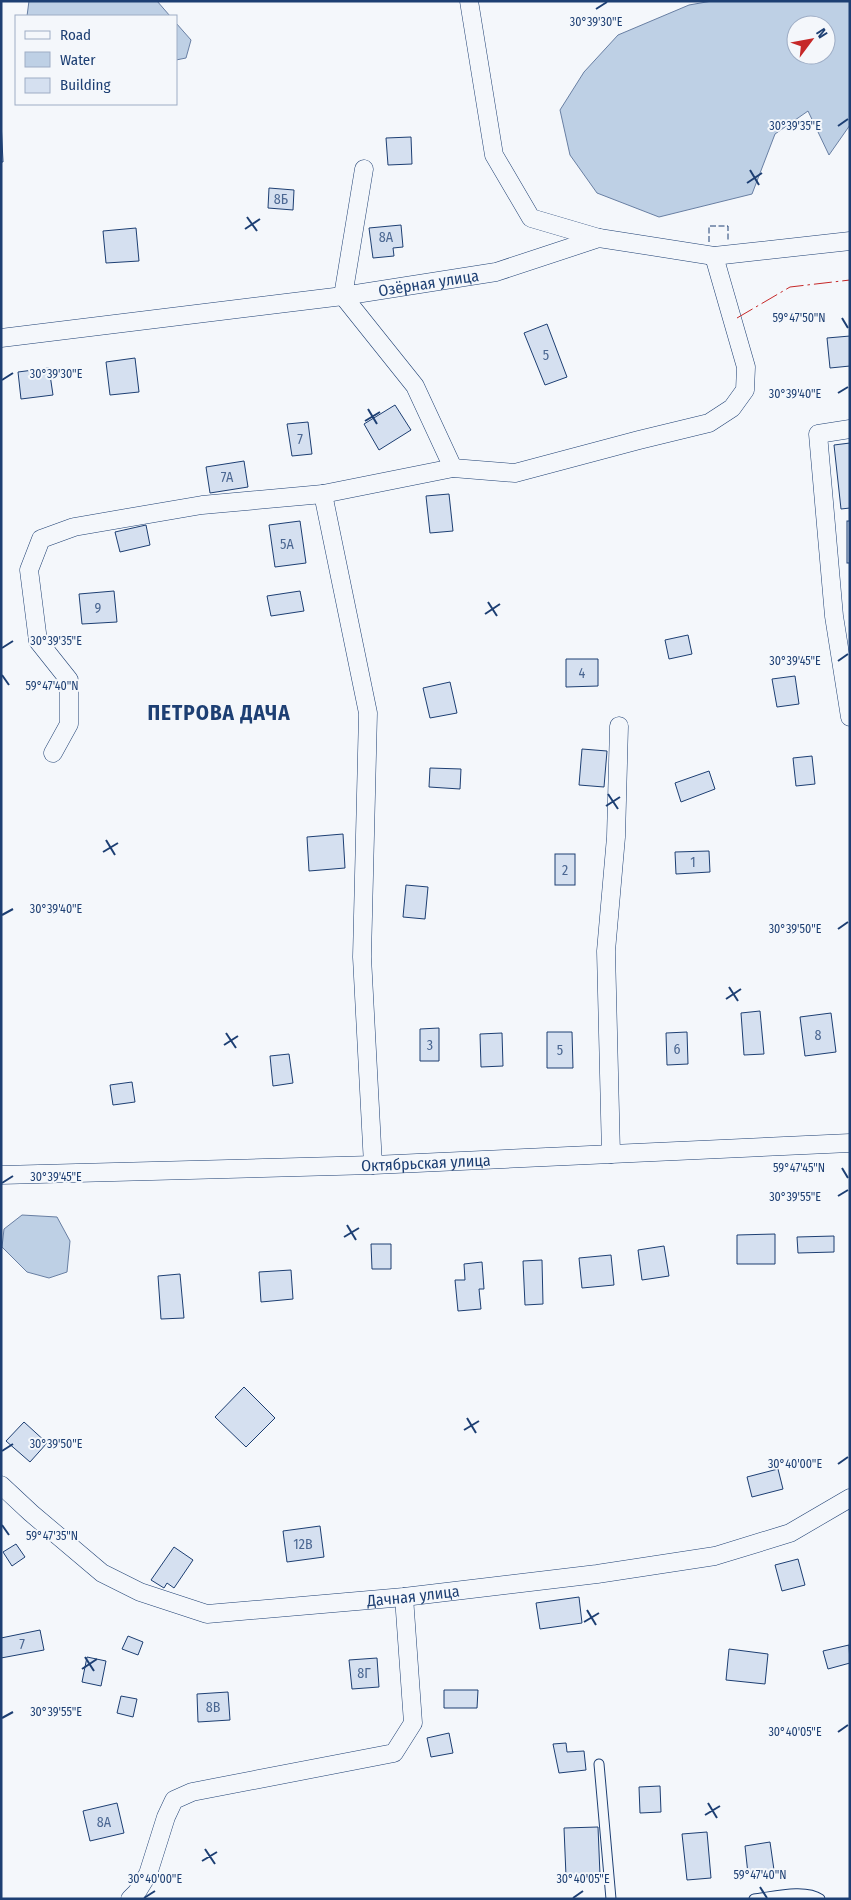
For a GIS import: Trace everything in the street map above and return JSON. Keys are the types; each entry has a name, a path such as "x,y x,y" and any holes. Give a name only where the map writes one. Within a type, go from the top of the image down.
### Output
{"street":[{"path":"469,1 494,155 531,218 599,238"},
{"path":"364,169 343,296 415,386 453,468"},
{"name":"Озёрная улица","path":"1,338 343,296 496,272 599,238 714,256 850,240"},
{"path":"53,753 69,724 69,680 38,641 30,570 41,539 74,527 202,505 323,494 453,468 515,473 709,423 732,408 745,390 746,367 714,256"},
{"path":"850,429 818,434 834,616 850,717"},
{"path":"323,494 368,713 362,957 373,1165"},
{"path":"611,1154 606,951 616,837 619,726"},
{"name":"Октябрьская улица","path":"1,1175 373,1165 850,1142"},
{"name":"Дачная улица","path":"1,1485 30,1513 102,1574 140,1592 207,1614 404,1597 597,1574 715,1556 790,1533 850,1498"},
{"path":"130,1899 137,1892 148,1874 166,1817 174,1800 192,1792 394,1753 413,1723 404,1597"}],"lane":[{"path":"599,1764 611,1899"},
{"path":"754,1899 799,1893 820,1899"}],"water":[{"path":"29,1 157,1 169,15 27,15"},
{"path":"712,1 850,1 850,125 829,155 808,111 775,134 752,194 659,217 597,193 570,155 560,110 584,72 618,35 689,5"},
{"path":"178,25 191,40 186,58 178,60"},
{"path":"22,1215 57,1217 70,1241 67,1272 49,1278 27,1272 2,1247 4,1229"}],"building":[{"path":"1,121 3,162 1,162"},
{"path":"411,137 412,164 388,165 386,138"},
{"path":"269,188 294,190 293,210 268,208"},
{"path":"401,225 403,247 393,248 394,256 373,258 369,228"},
{"path":"136,228 139,261 106,263 103,231"},
{"path":"547,324 567,377 545,385 524,333"},
{"path":"850,336 850,366 830,368 827,338"},
{"path":"135,358 139,392 110,395 106,362"},
{"path":"49,368 53,395 21,399 18,372"},
{"path":"395,405 411,430 379,450 364,424"},
{"path":"308,422 312,454 292,456 287,424"},
{"path":"850,443 850,508 841,509 834,445"},
{"path":"244,461 248,487 210,493 206,467"},
{"path":"449,494 453,531 430,533 426,496"},
{"path":"300,521 306,563 275,567 269,525"},
{"path":"847,521 850,521 850,563 847,563"},
{"path":"146,525 150,545 120,552 115,532"},
{"path":"114,591 117,622 82,624 79,594"},
{"path":"300,591 304,611 271,616 267,596"},
{"path":"688,635 692,654 669,659 665,640"},
{"path":"566,659 598,659 598,686 566,687"},
{"path":"795,676 799,704 777,707 772,679"},
{"path":"450,682 457,713 430,718 423,688"},
{"path":"582,749 607,751 604,787 579,785"},
{"path":"812,756 815,784 796,786 793,758"},
{"path":"430,768 461,769 460,789 429,787"},
{"path":"709,771 715,789 681,802 675,783"},
{"path":"343,834 345,868 309,871 307,837"},
{"path":"709,851 710,872 676,874 675,852"},
{"path":"555,854 575,854 575,885 555,885"},
{"path":"406,885 428,887 425,919 403,917"},
{"path":"760,1011 764,1054 744,1055 741,1013"},
{"path":"831,1013 836,1052 805,1056 800,1017"},
{"path":"439,1028 439,1061 420,1061 420,1029"},
{"path":"547,1032 572,1032 573,1068 547,1068"},
{"path":"687,1032 688,1064 667,1065 666,1033"},
{"path":"502,1033 503,1066 481,1067 480,1034"},
{"path":"289,1054 293,1083 273,1086 270,1056"},
{"path":"132,1082 135,1102 113,1105 110,1085"},
{"path":"775,1234 775,1264 737,1264 737,1235"},
{"path":"834,1236 834,1252 798,1253 797,1237"},
{"path":"371,1244 391,1244 391,1269 372,1269"},
{"path":"664,1246 669,1276 642,1280 638,1250"},
{"path":"611,1255 614,1285 582,1288 579,1258"},
{"path":"542,1260 543,1304 525,1305 523,1261"},
{"path":"482,1262 484,1289 479,1289 481,1309 458,1311 455,1280 465,1280 464,1264"},
{"path":"291,1270 293,1299 261,1302 259,1272"},
{"path":"180,1274 184,1318 161,1319 158,1276"},
{"path":"244,1387 275,1418 246,1447 215,1417"},
{"path":"24,1422 47,1443 30,1462 6,1441"},
{"path":"778,1469 783,1489 752,1497 747,1477"},
{"path":"320,1526 324,1557 287,1562 283,1531"},
{"path":"16,1544 25,1557 12,1566 3,1552"},
{"path":"174,1547 193,1560 174,1588 167,1583 164,1588 151,1580"},
{"path":"798,1559 805,1585 782,1591 775,1565"},
{"path":"579,1597 582,1623 540,1629 536,1603"},
{"path":"40,1630 44,1650 1,1658 1,1638"},
{"path":"128,1636 143,1642 138,1655 122,1649"},
{"path":"849,1645 850,1663 828,1669 823,1651"},
{"path":"729,1649 768,1654 765,1684 726,1680"},
{"path":"87,1657 106,1661 101,1686 82,1682"},
{"path":"377,1658 379,1687 352,1689 349,1660"},
{"path":"444,1690 478,1690 477,1708 444,1708"},
{"path":"228,1692 230,1720 198,1722 197,1694"},
{"path":"121,1696 137,1699 133,1717 117,1713"},
{"path":"449,1733 453,1753 431,1757 427,1738"},
{"path":"566,1743 567,1752 584,1751 586,1770 559,1773 553,1744"},
{"path":"660,1786 661,1812 640,1813 639,1787"},
{"path":"117,1803 124,1833 90,1841 83,1811"},
{"path":"598,1827 600,1875 566,1876 564,1828"},
{"path":"707,1832 711,1878 687,1880 682,1834"},
{"path":"770,1842 774,1870 748,1874 745,1846"}],"fence":[{"path":"709,242 709,226 728,226 728,242"}],"power":[{"path":"737,318 790,287 850,280"}],"district":[{"name":"ПЕТРОВА ДАЧА","path":"219,713"}]}
